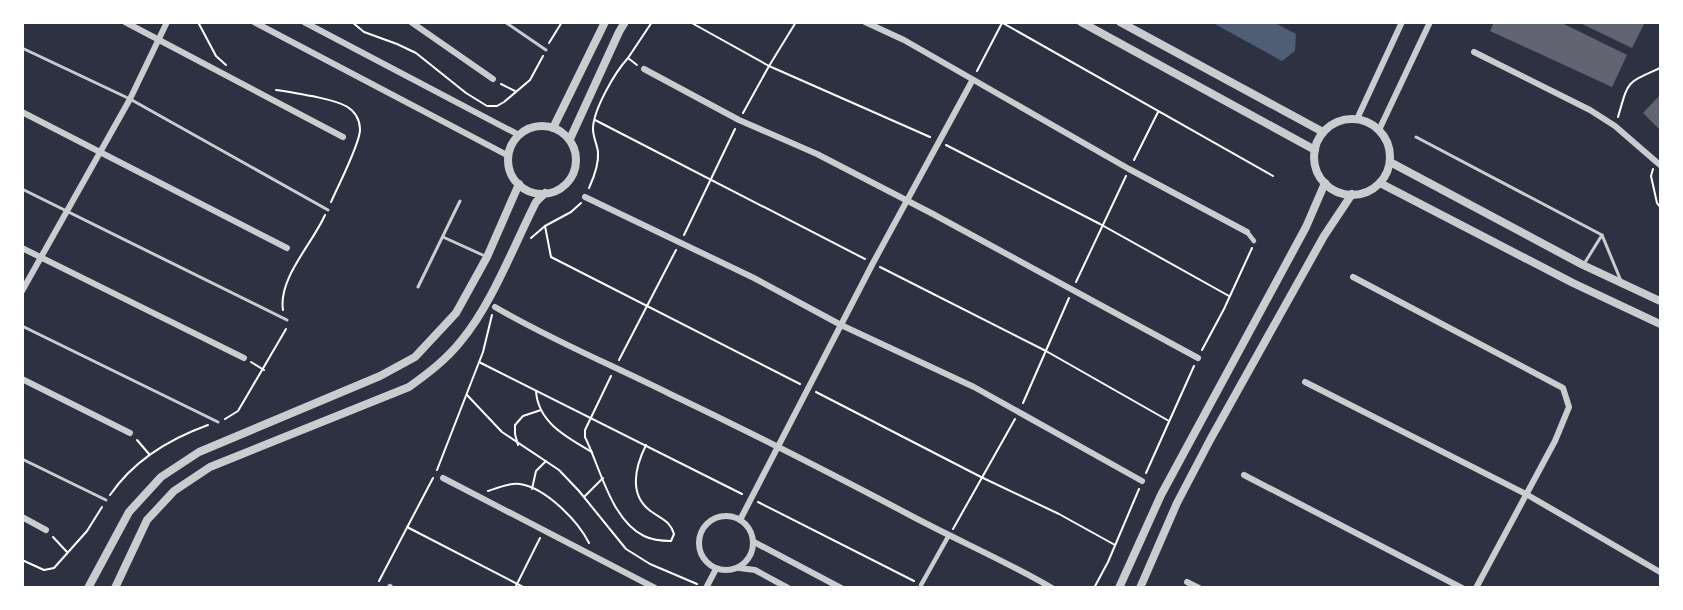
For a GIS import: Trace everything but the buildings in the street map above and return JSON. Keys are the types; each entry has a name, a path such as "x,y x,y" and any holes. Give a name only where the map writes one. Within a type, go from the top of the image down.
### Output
{"street":[{"path":"125,22 343,137"},
{"path":"22,291 129,99 168,22"},
{"path":"254,22 509,156"},
{"path":"304,22 519,135"},
{"path":"411,22 493,79"},
{"path":"554,128 605,22"},
{"path":"570,139 625,22"},
{"path":"865,22 904,40 1129,169 1247,232 1254,241"},
{"path":"1081,22 1315,150"},
{"path":"1120,22 1323,132"},
{"path":"1357,119 1402,22"},
{"path":"1379,130 1430,22"},
{"path":"1474,52 1590,110 1615,126 1658,163"},
{"path":"644,69 739,120 817,154 908,201 1198,358"},
{"path":"740,520 873,263 972,81"},
{"path":"22,112 287,248"},
{"path":"1357,119 1369,123 1386,139 1390,150 1390,162 1380,183 1362,193 1342,193 1325,183 1318,173 1315,150 1323,132 1339,122 1357,119"},
{"path":"535,126 554,128 570,139 576,159 575,169 564,186 555,191 535,193 519,184 509,167 509,156 514,141 519,135 535,126"},
{"path":"1390,162 1583,265 1660,301"},
{"path":"1119,588 1161,495 1306,227 1325,183"},
{"path":"1380,183 1573,283 1660,324"},
{"path":"88,588 129,512 160,477 200,452 380,376 415,357 456,313 487,257 519,184"},
{"path":"115,588 147,520 174,492 210,467 409,387 434,369 460,342 479,317 536,202 545,193"},
{"path":"1140,588 1177,503 1210,440 1324,236 1352,194"},
{"path":"585,196 754,279 841,325 974,387 1142,481"},
{"path":"22,248 244,358"},
{"path":"1353,277 1563,388 1569,407 1555,441 1476,588"},
{"path":"495,307 562,344 616,367 1015,566 1052,588"},
{"path":"22,379 130,433"},
{"path":"1305,382 1526,494 1660,572"},
{"path":"1244,475 1462,588"},
{"path":"443,478 655,588"},
{"path":"739,568 752,554 754,542 750,529 740,520 723,516 714,518 702,531 699,548 708,564 723,571 739,568 755,570 788,588"},
{"path":"22,517 46,530"},
{"path":"921,585 950,534"},
{"path":"754,542 841,588"},
{"path":"705,588 716,569"},
{"path":"1187,582 1199,588"}],"lane":[{"path":"505,22 546,50"},
{"path":"22,48 129,99 328,210"},
{"path":"1416,137 1602,235 1622,284"},
{"path":"22,189 288,320"},
{"path":"418,287 460,201"},
{"path":"1583,265 1602,235"},
{"path":"443,237 487,257"},
{"path":"22,326 218,422"},
{"path":"22,459 106,500"}],"path":[{"path":"652,22 621,66 596,112 593,129 598,162 585,196 571,212 545,226 551,257 981,477 1059,514 1115,545"},
{"path":"690,22 769,66 939,141 1102,225 1229,296"},
{"path":"697,22 698,27"},
{"path":"646,445 639,459 635,490 645,507 670,523 674,534 671,541 657,540 642,535 625,521 615,506 585,437 585,430 680,243 739,120 796,22"},
{"path":"972,81 1001,23 1273,176"},
{"path":"628,58 644,69"},
{"path":"1615,126 1626,89 1631,81 1660,68"},
{"path":"493,79 514,92"},
{"path":"950,534 1019,411 1102,225 1158,112"},
{"path":"595,120 1046,351 1169,422"},
{"path":"1658,163 1651,176 1660,207"},
{"path":"1094,588 1198,358 1224,309 1254,241"},
{"path":"244,358 264,370"},
{"path":"479,362 921,585"},
{"path":"536,390 540,410 554,428 592,452"},
{"path":"379,581 442,459 467,395 501,432 559,470 626,549 650,564 705,588"},
{"path":"518,445 515,425 523,416 540,410"},
{"path":"130,433 149,454"},
{"path":"532,489 536,471 546,461"},
{"path":"584,497 603,478"},
{"path":"479,497 489,490 519,483 532,489 555,502 573,520 587,538 595,556"},
{"path":"408,526 525,588"},
{"path":"46,530 68,552"},
{"path":"515,588 543,530"}],"water":[{"path":"1213,23 1275,23 1296,34 1295,51 1282,61"}]}
